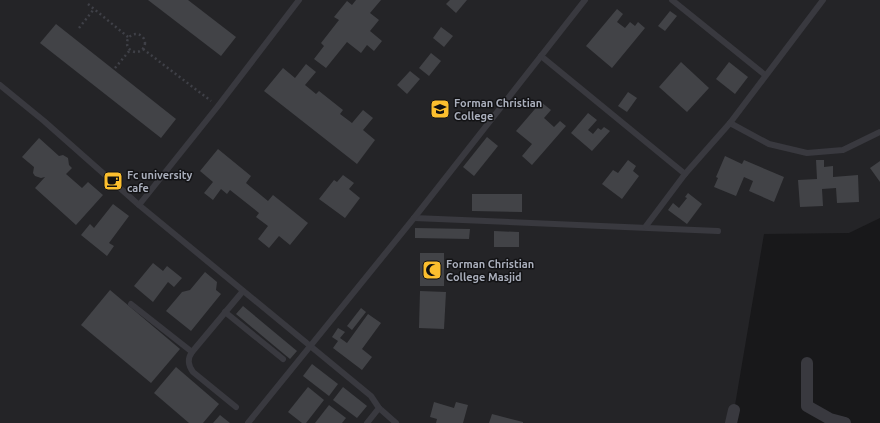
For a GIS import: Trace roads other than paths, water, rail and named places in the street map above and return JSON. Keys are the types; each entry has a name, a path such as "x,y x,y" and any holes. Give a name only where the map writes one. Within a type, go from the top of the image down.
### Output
{"street":[{"path":"807,363 807,406 830,420 845,423"},
{"path":"731,423 734,410"}],"lane":[{"path":"139,205 218,106 299,0"},
{"path":"248,423 414,218 585,0"},
{"path":"672,0 765,75"},
{"path":"646,226 685,174 730,123 765,75 824,0"},
{"path":"542,56 685,174"},
{"path":"0,85 44,121 139,205 371,396 380,408 396,423"},
{"path":"730,123 769,144 807,153 843,150 880,132"},
{"path":"414,218 646,226 718,231"},
{"path":"236,407 193,372 188,365 189,356 243,291"},
{"path":"131,304 192,352"},
{"path":"225,312 283,359"},
{"path":"367,423 380,408"}],"place":[{"name":"Forman Christian College","path":"440,109"},
{"name":"Fc university cafe","path":"113,181"},
{"name":"Forman Christian College Masjid","path":"432,270"}]}
